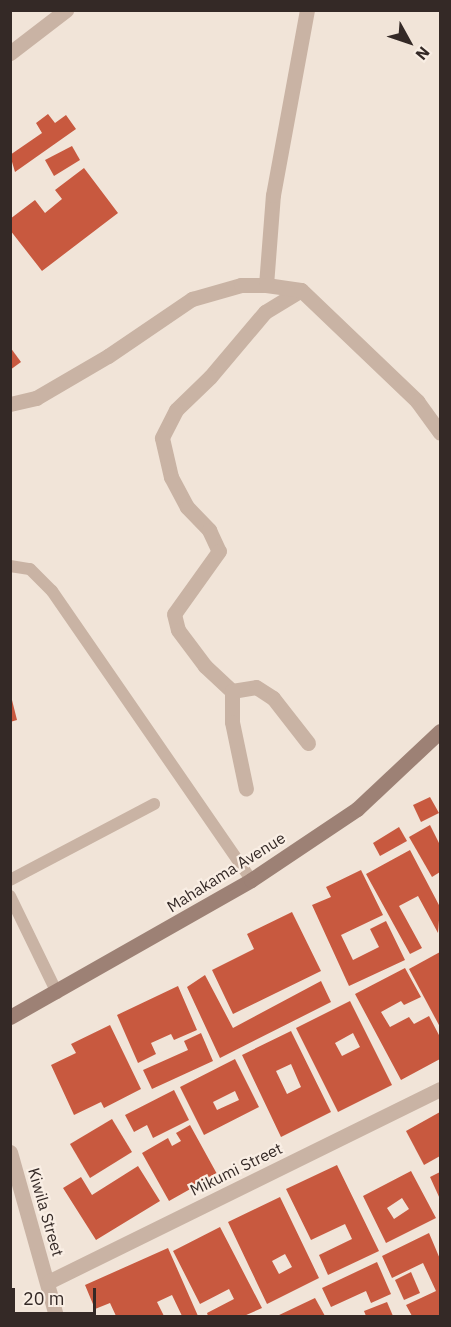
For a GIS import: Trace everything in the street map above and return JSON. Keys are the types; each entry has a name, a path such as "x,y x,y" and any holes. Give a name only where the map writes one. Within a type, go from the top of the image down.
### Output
{"street":[{"path":"10,53 66,10"},
{"path":"266,285 273,195 307,10"},
{"path":"10,404 36,398 192,299 241,285 266,285 301,290 417,401 441,433"},
{"path":"246,789 232,722 232,691 205,666 174,620 177,610 219,551 209,530 187,507 171,477 162,438 176,410 210,377 265,312 301,290"},
{"path":"232,691 256,687 273,698 308,743"},
{"name":"Mahakama Avenue","path":"10,1017 57,993 251,880 357,809 441,731"},
{"name":"Mikumi Street","path":"48,1282 441,1089"},
{"name":"Kiwila Street","path":"10,1152 56,1317"}],"lane":[{"path":"10,566 30,569 52,591 251,880"},
{"path":"10,880 154,804"},
{"path":"10,896 57,993"}],"building":[{"path":"48,114 55,123 66,115 76,129 15,172 10,155 42,133 36,123"},
{"path":"72,146 80,160 54,176 45,160"},
{"path":"84,168 118,213 42,271 10,230 10,219 35,200 45,213 62,199 55,190"},
{"path":"10,347 21,362 10,370"},
{"path":"10,692 17,720 10,722"},
{"path":"430,797 439,813 421,822 413,805"},
{"path":"430,825 440,845 440,872 432,877 409,837"},
{"path":"399,827 407,841 380,856 373,843"},
{"path":"410,850 440,907 438,933 418,896 399,906 422,948 410,954 366,874"},
{"path":"361,870 383,915 341,935 353,960 379,947 370,929 386,921 405,960 349,986 312,905 331,897 326,887"},
{"path":"292,912 321,971 233,1014 212,970 254,949 247,934"},
{"path":"440,952 440,1027 409,969"},
{"path":"405,968 421,997 404,1005 401,1001 381,1012 390,1027 409,1017 414,1024 429,1016 440,1037 440,1059 401,1080 355,994"},
{"path":"205,975 233,1028 321,981 331,1002 220,1058 187,987"},
{"path":"178,986 197,1030 174,1040 171,1034 151,1043 156,1054 138,1063 117,1015"},
{"path":"350,1001 392,1085 338,1112 296,1028","holes":["353,1033 360,1047 342,1056 335,1043"]},
{"path":"110,1025 141,1089 104,1108 101,1102 74,1115 51,1065 76,1053 71,1044"},
{"path":"291,1031 331,1112 281,1137 242,1055","holes":["291,1064 301,1087 287,1094 276,1071"]},
{"path":"201,1033 213,1061 152,1089 143,1070 188,1050 184,1041"},
{"path":"235,1059 259,1107 204,1135 180,1087","holes":["235,1091 239,1100 217,1110 213,1102"]},
{"path":"174,1090 189,1120 153,1138 147,1125 134,1132 125,1115"},
{"path":"440,1112 440,1156 424,1165 406,1131"},
{"path":"112,1119 132,1152 90,1178 70,1144"},
{"path":"190,1125 217,1174 169,1201 142,1153 168,1138 172,1146 181,1141 176,1133"},
{"path":"337,1165 379,1251 328,1275 319,1255 352,1239 345,1224 311,1240 286,1189"},
{"path":"138,1166 160,1201 96,1240 63,1188 81,1177 92,1195"},
{"path":"411,1171 436,1218 386,1243 363,1196","holes":["402,1198 409,1209 394,1219 387,1208"]},
{"path":"440,1172 440,1199 430,1177"},
{"path":"280,1197 319,1278 267,1304 228,1222","holes":["285,1254 292,1267 279,1274 272,1261"]},
{"path":"220,1227 262,1308 244,1316 208,1316 207,1313 234,1299 229,1289 200,1304 173,1251"},
{"path":"429,1233 440,1259 440,1316 412,1316 406,1305 436,1291 423,1263 392,1278 382,1256"},
{"path":"168,1248 198,1316 182,1316 172,1295 157,1302 164,1316 116,1316 110,1303 95,1309 85,1285"},
{"path":"377,1262 391,1294 371,1303 366,1291 331,1307 322,1288"},
{"path":"411,1272 420,1293 404,1300 395,1280"},
{"path":"315,1298 325,1316 277,1316"},
{"path":"387,1302 393,1316 366,1316 364,1311"}]}
